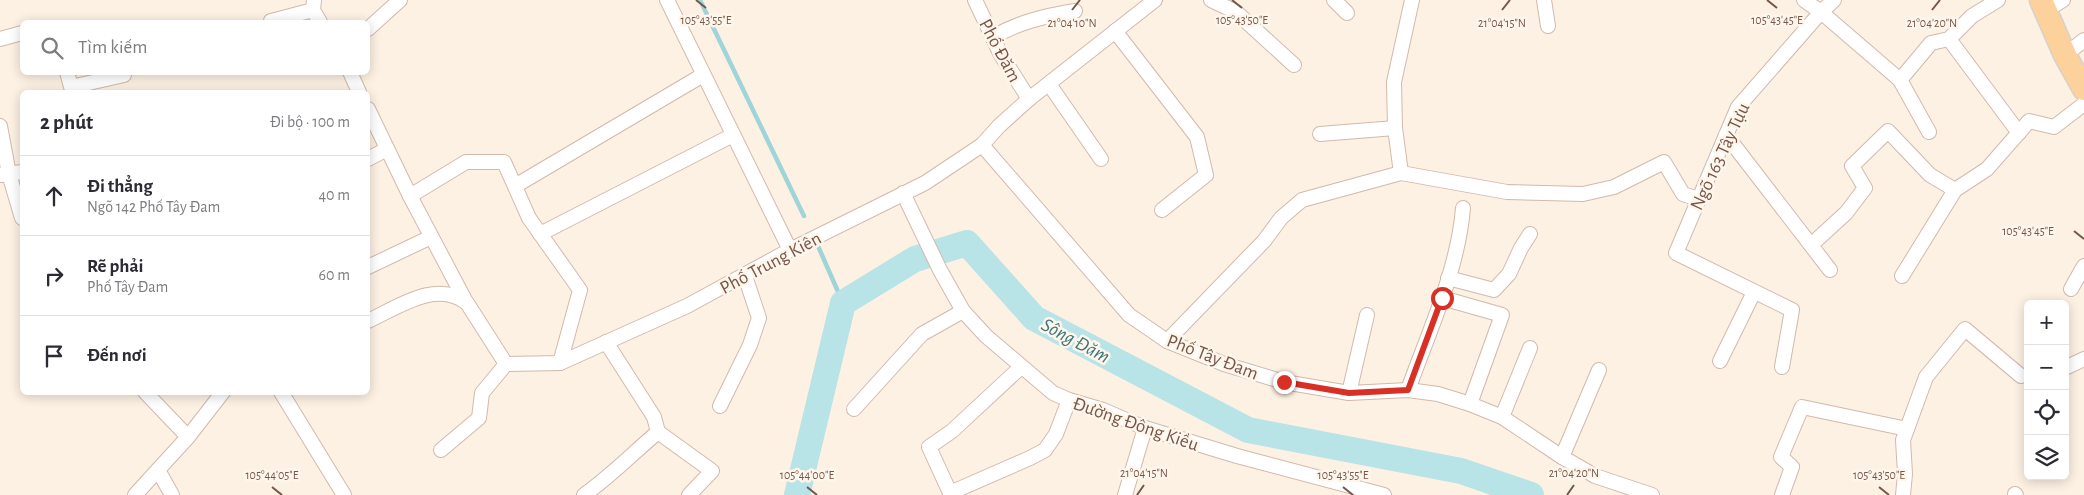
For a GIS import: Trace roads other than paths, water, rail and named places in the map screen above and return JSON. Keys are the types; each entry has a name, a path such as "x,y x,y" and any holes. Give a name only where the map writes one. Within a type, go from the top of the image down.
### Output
{"main road":[{"path":"2050,4 2065,55 2084,89"}],"street":[{"path":"370,27 400,0"},
{"path":"667,0 733,135 793,248"},
{"name":"Phố Đăm","path":"976,0 1001,55 1029,99"},
{"name":"Phố Trung Kiên","path":"506,364 560,363 686,306 745,276 793,248 925,182 982,145 999,126 1029,99 1154,0"},
{"path":"1211,0 1236,12 1294,65"},
{"path":"1334,0 1347,13"},
{"path":"1400,173 1395,128 1394,82 1412,0"},
{"path":"1544,0 1548,26"},
{"path":"1804,0 1821,12 1900,80 1929,132"},
{"name":"Ngõ 163 Tây Tựu","path":"1754,292 1676,253 1738,107 1821,12 1834,0"},
{"path":"1900,80 1931,43 1949,39 1972,16 1998,0"},
{"path":"276,20 316,11"},
{"path":"993,37 1009,28 1036,18 1075,12"},
{"path":"1115,31 1197,137 1205,164 1206,175 1162,210"},
{"path":"0,39 20,34"},
{"path":"1949,39 2019,133"},
{"path":"2065,55 2084,40"},
{"path":"68,75 71,87 120,75"},
{"path":"351,75 358,90"},
{"path":"515,186 703,75"},
{"path":"1048,84 1101,159"},
{"path":"1902,276 1955,190 1987,168 2029,122 2054,127 2084,104"},
{"path":"370,113 431,237 467,303 506,364 482,393 479,418 440,450"},
{"path":"0,126 20,211"},
{"path":"1320,134 1395,128"},
{"path":"1811,245 1846,213 1865,188 1852,166 1888,131 1930,175 1955,190"},
{"path":"540,234 733,135"},
{"path":"1726,135 1830,270"},
{"name":"Phố Tây Đam","path":"982,145 1128,315 1167,341 1224,364 1284,382 1349,393 1408,390 1438,394 1470,404 1502,417 1562,457 1595,476 1652,495"},
{"path":"370,158 387,149"},
{"path":"410,196 466,162 504,162 529,218 580,290 560,363"},
{"path":"1167,341 1264,241 1281,218 1302,200 1400,173 1507,192 1583,194 1614,187 1664,162 1682,194 1698,199"},
{"name":"Đường Đông Kiều","path":"903,193 940,270 963,311 986,336 1021,368 1053,393 1103,410 1144,428 1237,456 1384,495"},
{"path":"1408,390 1442,298 1462,227 1463,208"},
{"path":"1448,278 1494,290 1509,274 1530,234"},
{"path":"370,266 431,237"},
{"path":"2071,289 2084,266"},
{"path":"720,406 750,344 759,318 745,276"},
{"path":"1720,361 1754,292 1792,310 1782,367"},
{"path":"370,320 431,293 445,293 458,296 467,303"},
{"path":"1442,298 1502,315 1470,404"},
{"path":"854,409 922,334 963,311"},
{"path":"1349,393 1366,315"},
{"path":"1904,495 1906,474 1903,440 1926,377 1964,329 2021,376"},
{"path":"606,342 654,417 658,432 712,471 689,495"},
{"path":"1502,417 1530,348"},
{"path":"2069,366 2084,358"},
{"path":"1021,368 952,431 929,447 951,494 1045,450 1056,434 1069,400"},
{"path":"1562,457 1599,370"},
{"path":"148,395 188,438"},
{"path":"135,495 188,438 221,395"},
{"path":"283,395 344,495"},
{"path":"1782,495 1792,466 1780,457 1802,407 1907,429"},
{"path":"1125,495 1144,428"},
{"path":"584,495 612,475 658,432"},
{"path":"158,470 172,495"}],"waterway":[{"path":"700,0 804,216"},
{"name":"Sông Đăm","path":"797,495 843,303 915,259 967,243 1034,318 1248,430 1461,471 1531,495"},
{"path":"818,246 843,303"}]}
